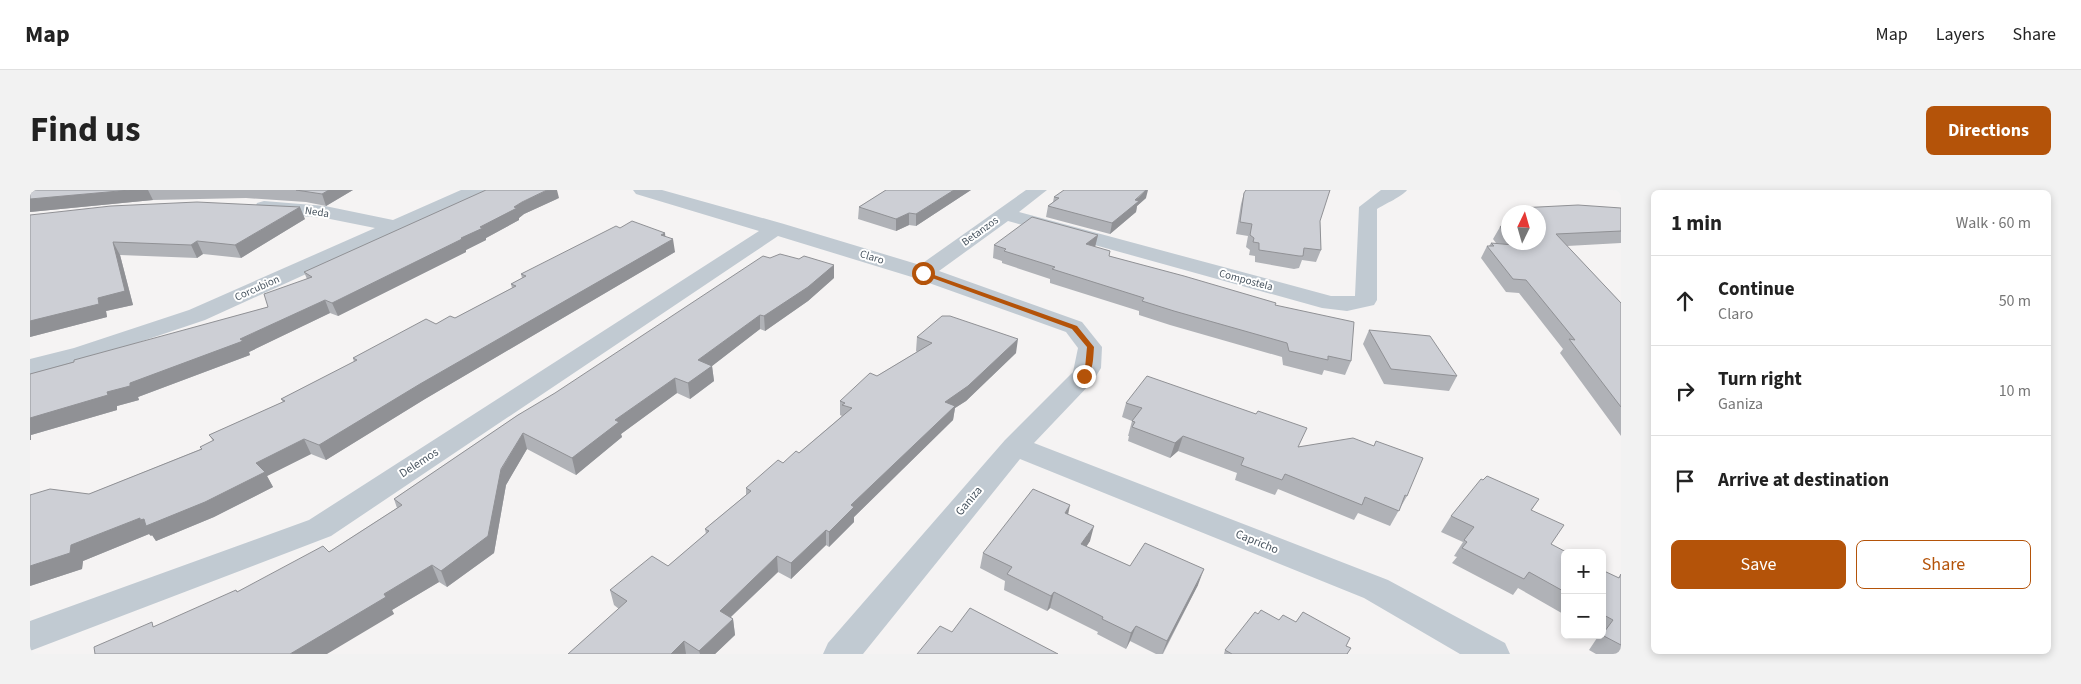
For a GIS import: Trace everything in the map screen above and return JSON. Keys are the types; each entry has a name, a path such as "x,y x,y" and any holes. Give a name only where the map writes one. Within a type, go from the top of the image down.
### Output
{"street":[{"name":"Corcubion","path":"30,367 82,353 197,315 476,190"},
{"name":"Betanzos","path":"923,273 1038,190"},
{"name":"Compostela","path":"1004,214 1330,304 1346,304 1366,300 1368,207 1387,194 1398,190"},
{"name":"Claro","path":"650,191 923,273 1074,327 1090,347"},
{"name":"Neda","path":"248,207 277,207 325,212 394,226"},
{"name":"Delemos","path":"30,636 320,528 777,228"},
{"name":"Ganiza","path":"841,654 1015,446 1084,376 1088,368 1090,347"},
{"name":"Capricho","path":"1015,446 1376,589 1492,654"}],"building":[{"path":"30,190 130,190 30,199"},
{"path":"296,190 329,190 322,194"},
{"path":"486,190 547,190 522,202 514,207 517,208 480,227 483,228 332,303 325,300 240,339 243,341 130,383 130,386 107,392 108,395 30,418 30,374 74,362 74,360 268,307 264,294 312,277 304,272"},
{"path":"886,190 954,190 916,214 909,213 896,219 859,207"},
{"path":"1064,190 1146,190 1135,200 1139,201 1112,223 1048,206 1059,198 1054,197"},
{"path":"1246,190 1330,190 1320,221 1321,250 1304,248 1303,256 1299,256 1259,250 1259,243 1253,242 1254,238 1250,235 1252,224 1240,222"},
{"path":"197,202 300,207 235,245 197,241 191,245 113,242 125,291 98,298 99,304 30,321 30,215 111,206"},
{"path":"1578,205 1621,208 1621,231 1556,234 1621,303 1621,407 1569,339 1575,340 1526,280 1513,279 1487,246 1494,246 1491,243 1501,244 1501,250 1546,250 1546,207"},
{"path":"1032,217 1098,235 1086,244 1110,251 1109,256 1276,303 1275,305 1354,322 1351,361 1328,356 1328,360 1289,351 1287,343 1142,301 1144,298 1052,269 1055,267 1004,251 1006,249 994,245"},
{"path":"632,221 665,233 661,235 673,239 420,384 319,445 304,439 256,463 265,472 205,502 146,526 144,519 140,520 140,518 71,545 70,553 30,566 30,495 50,489 89,494 202,449 200,447 214,440 209,435 285,401 281,399 357,360 353,358 426,319 436,324 450,316 455,318 516,286 511,284 526,276 521,274 616,226 620,228"},
{"path":"780,254 799,259 804,256 834,265 808,287 764,316 760,315 698,360 712,366 688,383 675,378 615,420 619,422 572,458 523,433 501,469 488,536 441,571 432,565 384,594 386,597 290,654 95,654 94,647 152,622 153,627 236,590 237,592 323,546 329,552 402,505 394,499 518,415 555,393 763,256 770,258"},
{"path":"942,316 950,316 1018,339 968,386 945,402 955,406 851,505 854,507 829,532 826,530 791,563 777,556 720,611 733,619 699,651 684,641 671,654 568,654 627,601 610,590 652,556 668,566 709,531 705,529 751,491 746,488 778,460 783,463 796,451 799,453 852,408 842,405 845,403 840,401 870,373 877,376 932,343 917,337"},
{"path":"1369,330 1430,336 1457,376 1391,369"},
{"path":"1147,376 1256,414 1258,411 1307,428 1298,447 1353,438 1374,446 1376,441 1423,458 1399,511 1365,497 1362,505 1285,474 1282,480 1241,465 1244,458 1183,436 1175,443 1132,427 1135,422 1132,421 1142,408 1126,403"},
{"path":"1487,476 1539,499 1531,510 1564,525 1551,544 1561,549 1561,590 1529,572 1524,579 1462,548 1467,542 1464,540 1474,527 1451,516 1481,479 1483,480"},
{"path":"1033,489 1070,505 1065,513 1094,526 1081,544 1130,566 1145,543 1204,569 1167,641 1136,626 1131,633 1054,592 1051,596 1007,574 1012,567 983,553"},
{"path":"1606,572 1619,578 1621,574 1621,645 1606,637 1606,630 1613,620 1606,616"},
{"path":"970,608 1058,654 917,654 940,626 952,632"},
{"path":"1261,610 1279,620 1283,615 1296,622 1303,612 1350,638 1346,646 1351,648 1347,654 1232,654 1225,650 1255,612 1258,614"}],"route":[{"path":"923,273 1074,327 1090,347 1091,355 1084,376"}]}
